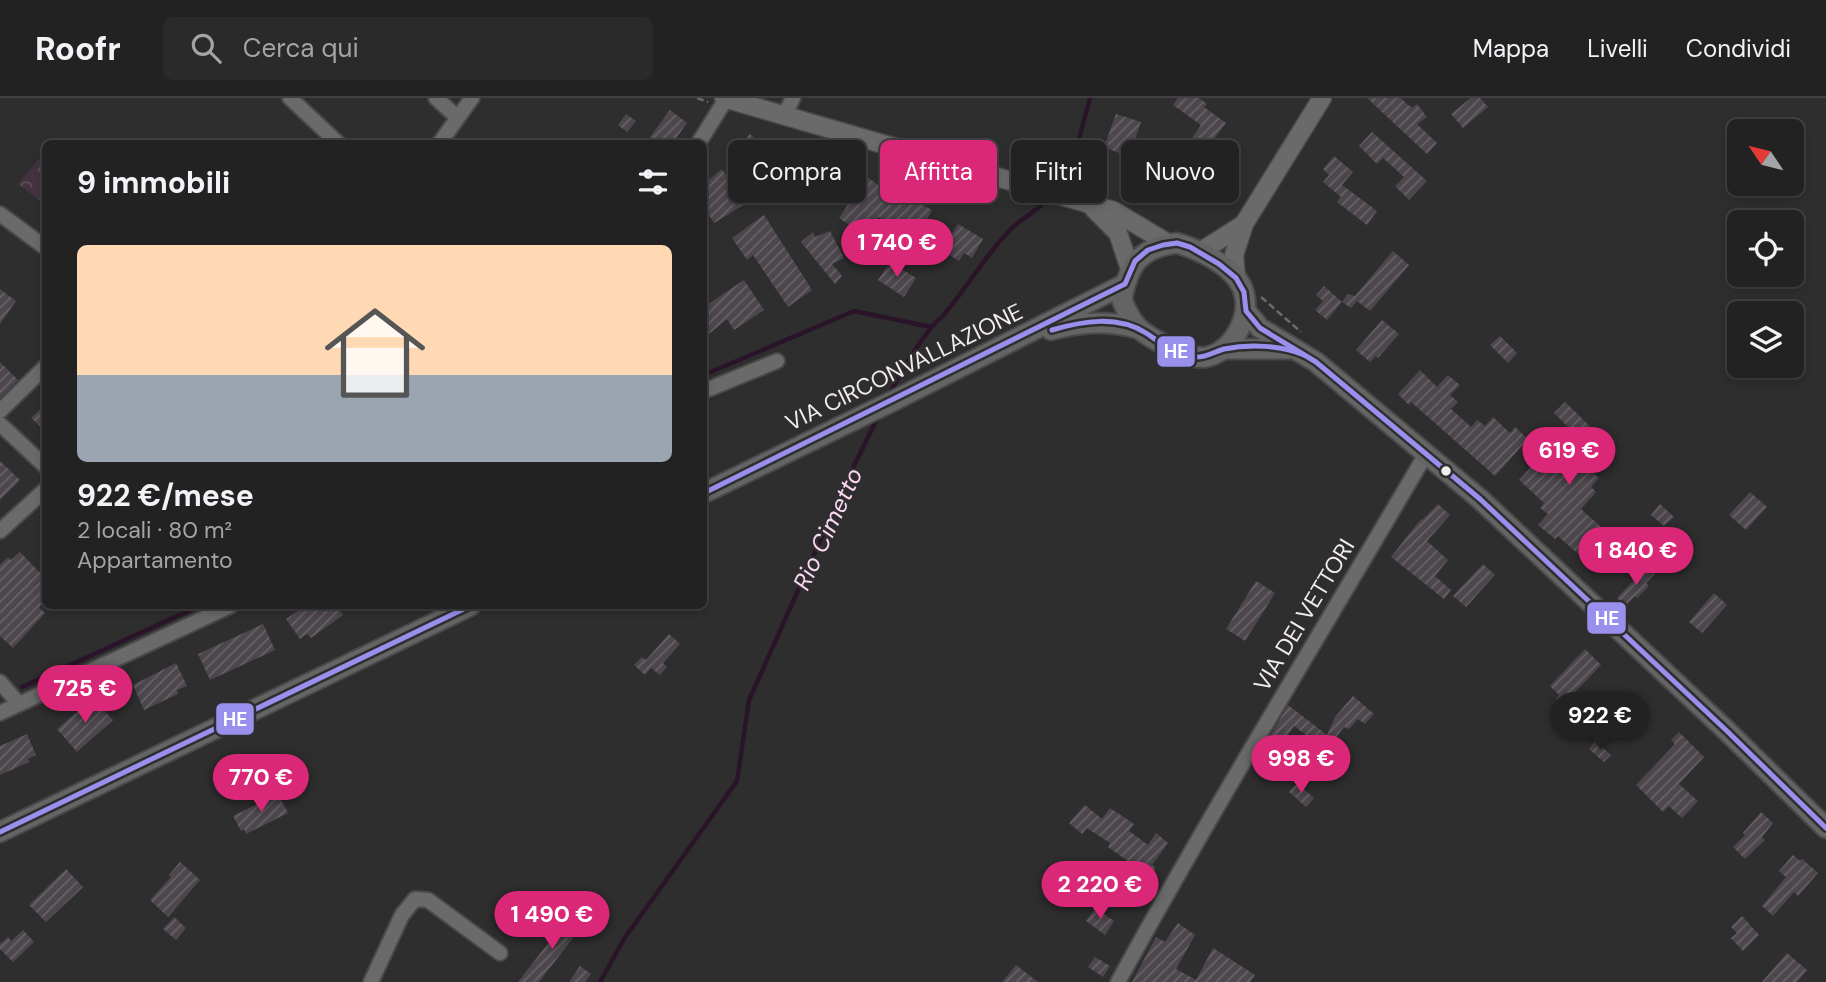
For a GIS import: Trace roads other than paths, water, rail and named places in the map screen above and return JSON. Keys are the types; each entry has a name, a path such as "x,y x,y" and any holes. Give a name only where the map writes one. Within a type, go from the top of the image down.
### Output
{"main road":[{"path":"1013,341 1077,324 1117,323 1136,328 1176,351 1190,356 1206,357 1223,349 1238,331 1246,311 1244,292 1236,278 1200,252 1177,243 1148,250 1127,277 1122,300 1136,328"},
{"name":"VIA CIRCONVALLAZIONE","path":"707,491 1013,341 1127,277"},
{"path":"1246,311 1260,328 1316,362 1480,499 1826,828"},
{"path":"1223,349 1293,349"},
{"path":"0,832 464,609"}],"street":[{"path":"290,98 335,140"},
{"path":"436,98 457,117"},
{"path":"442,140 472,98"},
{"path":"1236,278 1234,255 1244,224 1322,98"},
{"path":"700,140 722,101 789,106 1027,187 1114,211 1169,244"},
{"path":"1088,205 1118,233 1127,277"},
{"path":"0,214 42,245"},
{"path":"1200,252 1244,224"},
{"path":"707,390 777,361"},
{"path":"0,411 42,370"},
{"path":"0,424 42,463"},
{"name":"VIA DEI VETTORI","path":"1118,982 1250,747 1328,622 1426,454"},
{"path":"0,531 42,493"},
{"path":"0,713 224,609"},
{"path":"0,682 19,704"},
{"path":"371,982 402,915 415,899 428,901 500,953"}],"waterway":[{"name":"Rio Cimetto","path":"1079,140 1090,98"},
{"name":"Rio Cimetto","path":"888,397 919,344 1000,241 1014,226 1044,203"},
{"path":"707,374 854,311 931,327"},
{"name":"Rio Cimetto","path":"600,982 624,939 737,781 749,700 878,417"},
{"path":"22,687 192,609"}]}
